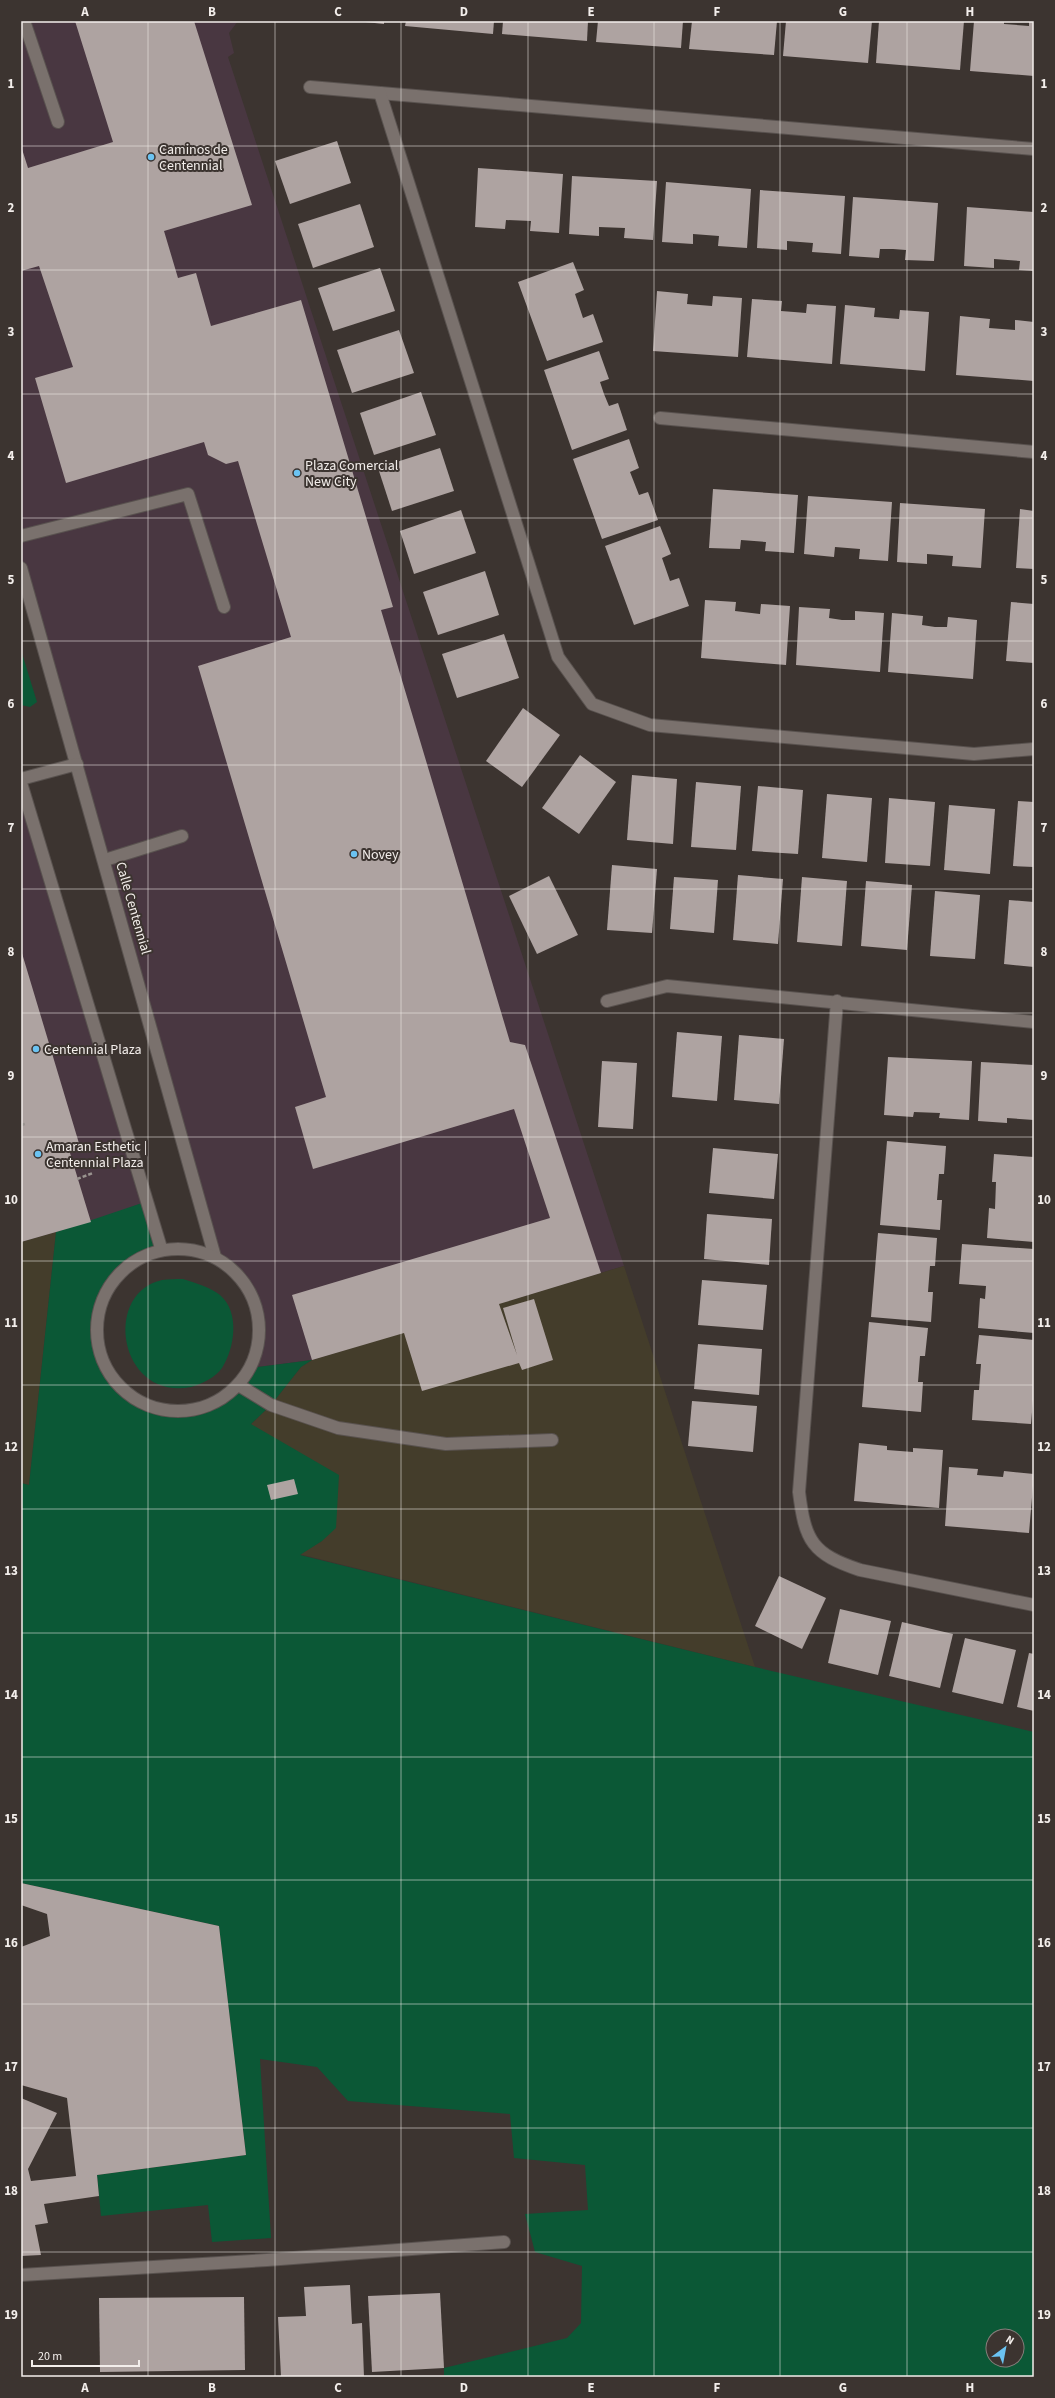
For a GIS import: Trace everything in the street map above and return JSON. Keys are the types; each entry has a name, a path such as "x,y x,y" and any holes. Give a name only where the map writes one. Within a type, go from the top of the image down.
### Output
{"street":[{"path":"21,22 24,21 58,122"},
{"path":"310,87 1034,149"},
{"path":"380,93 558,657 592,704 650,725 974,754 1034,749"},
{"path":"660,418 1034,452"},
{"path":"21,536 188,494 224,607"},
{"name":"Calle Centennial","path":"21,568 216,1257"},
{"path":"21,779 77,764"},
{"path":"21,783 161,1248"},
{"path":"104,860 182,836"},
{"path":"607,1001 667,986 836,1001 1034,1022"},
{"path":"836,1001 799,1492 802,1522 813,1545 834,1561 860,1570 1034,1605"},
{"path":"161,1248 198,1250 216,1257 235,1271 252,1294 260,1321 251,1368 240,1386 230,1395 205,1408 178,1412 151,1407 127,1394 108,1373 98,1347 97,1320 105,1293 122,1271 144,1256 161,1248"},
{"path":"240,1386 271,1405 338,1428 446,1444 552,1440"},
{"path":"21,2275 267,2260 504,2242"}],"path":[{"path":"21,1125 25,1124"},
{"path":"77,1179 93,1173"}],"shaded area":[{"path":"21,21 238,21 229,33 234,53 228,57 624,1266 312,1360 251,1368 260,1321 252,1294 235,1271 215,1257 21,568"},
{"path":"21,783 148,1201 91,1222 21,1242"},
{"path":"56,1232 29,1485 21,1483 21,1242"},
{"path":"624,1266 755,1667 299,1554 322,1541 251,1424 271,1405 301,1367 312,1360"}],"green space":[{"path":"21,650 37,702 30,707 21,705"},
{"path":"148,1201 161,1248 144,1256 129,1266 116,1278 105,1293 98,1313 98,1334 101,1352 107,1368 117,1382 129,1394 143,1403 159,1409 176,1411 204,1408 220,1401 240,1384 251,1368 312,1360 301,1367 271,1405 251,1424 339,1475 336,1528 322,1541 300,1555 755,1667 1034,1732 1034,2377 444,2377 444,2368 567,2338 581,2323 582,2266 535,2252 525,2214 588,2210 585,2165 514,2158 510,2114 348,2101 317,2067 260,2059 271,2238 212,2242 208,2205 101,2216 97,2175 246,2155 219,1926 21,1883 21,1483 29,1485 56,1232"},
{"path":"183,1279 212,1290 220,1295 226,1302 231,1311 233,1320 232,1341 230,1351 222,1368 212,1377 191,1387 167,1387 148,1378 134,1363 127,1344 126,1323 131,1304 143,1289 162,1280"}],"building":[{"path":"75,21 194,21 252,205 164,231 178,278 196,273 211,326 301,300 393,607 381,610 510,1042 525,1045 601,1273 499,1304 517,1355 503,1308 534,1299 553,1360 522,1370 519,1363 422,1391 404,1333 312,1360 292,1295 550,1218 514,1109 313,1169 295,1107 326,1097 198,666 291,637 238,461 226,464 208,455 204,442 66,483 35,378 73,367 39,266 21,271 21,146 28,168 113,142"},
{"path":"356,21 384,21 384,24"},
{"path":"406,21 494,21 493,34 405,26"},
{"path":"503,21 588,21 587,41 502,34"},
{"path":"598,21 683,21 681,48 596,42"},
{"path":"692,21 777,21 774,55 689,49"},
{"path":"786,21 872,21 868,63 783,56"},
{"path":"879,21 964,21 960,70 876,63"},
{"path":"974,21 1004,21 1004,24 1029,26 1029,21 1034,21 1034,76 970,71"},
{"path":"337,141 351,183 290,204 275,161"},
{"path":"478,168 563,174 559,233 530,231 531,221 506,220 505,229 475,227"},
{"path":"572,176 657,181 653,240 624,238 625,228 599,227 599,236 569,234"},
{"path":"666,182 751,189 747,248 718,246 719,236 693,234 693,244 662,242"},
{"path":"760,190 845,196 841,254 812,252 813,243 787,241 787,250 757,248"},
{"path":"853,197 938,203 934,261 905,260 906,250 893,249 880,249 879,258 849,256"},
{"path":"360,204 374,247 313,268 298,224"},
{"path":"967,207 1034,212 1034,271 1019,270 1020,261 994,259 994,268 964,266"},
{"path":"573,262 584,290 575,294 583,318 593,314 603,342 547,361 518,282"},
{"path":"380,268 395,311 333,331 318,288"},
{"path":"657,291 688,294 687,304 712,306 713,296 742,298 738,357 653,351"},
{"path":"752,299 782,301 781,311 806,313 807,304 836,306 832,364 747,357"},
{"path":"845,305 875,308 874,317 899,319 900,310 929,312 925,371 840,364"},
{"path":"960,316 990,319 989,328 1015,330 1015,320 1034,322 1034,381 956,375"},
{"path":"399,330 414,373 352,393 337,350"},
{"path":"599,351 609,379 600,382 604,394 609,406 618,403 627,430 572,450 544,370"},
{"path":"421,392 436,435 374,455 360,413"},
{"path":"629,439 639,468 630,472 639,495 648,492 658,520 602,539 573,459"},
{"path":"440,448 454,491 392,511 378,468"},
{"path":"713,489 798,495 794,553 765,551 766,542 741,540 740,549 709,548"},
{"path":"808,496 892,502 888,561 859,559 860,549 835,547 834,557 804,554"},
{"path":"900,503 985,509 981,568 952,566 953,556 927,554 927,564 897,562"},
{"path":"1020,509 1034,511 1034,569 1016,568"},
{"path":"461,510 476,553 414,574 400,531"},
{"path":"660,526 671,554 662,558 670,581 679,578 689,606 634,625 605,546"},
{"path":"485,571 499,615 438,635 423,592"},
{"path":"705,600 736,602 735,611 760,614 761,604 790,606 786,665 701,658"},
{"path":"1011,602 1034,604 1034,663 1006,661"},
{"path":"799,607 830,609 829,618 842,620 855,620 855,611 884,613 880,672 796,665"},
{"path":"892,613 923,616 922,625 935,627 947,627 948,617 977,620 973,679 888,672"},
{"path":"504,634 519,678 457,698 442,654"},
{"path":"523,708 560,735 522,787 486,761"},
{"path":"580,755 616,782 579,834 542,808"},
{"path":"632,775 677,779 673,844 627,840"},
{"path":"696,782 741,786 736,850 691,847"},
{"path":"758,786 803,790 798,854 752,851"},
{"path":"827,794 872,798 867,862 822,858"},
{"path":"889,798 935,802 930,866 885,863"},
{"path":"1018,801 1034,802 1034,867 1013,866"},
{"path":"949,805 995,809 990,874 944,870"},
{"path":"612,865 657,869 652,933 607,930"},
{"path":"738,875 783,879 778,944 733,940"},
{"path":"549,876 578,935 537,954 509,896"},
{"path":"674,877 718,880 714,933 670,929"},
{"path":"802,877 847,881 842,946 797,942"},
{"path":"866,881 912,885 907,950 861,946"},
{"path":"935,891 980,895 975,959 930,956"},
{"path":"1009,900 1034,902 1034,967 1004,964"},
{"name":"Centennial Plaza","path":"21,950 81,1150 70,1153 91,1222 21,1242"},
{"path":"677,1032 722,1036 717,1101 672,1097"},
{"path":"739,1035 784,1039 779,1104 734,1100"},
{"path":"888,1057 972,1061 969,1120 939,1118 940,1113 914,1112 913,1117 884,1115"},
{"path":"602,1061 637,1063 633,1129 598,1127"},
{"path":"981,1062 1034,1065 1034,1120 1007,1118 1007,1123 978,1121"},
{"path":"887,1141 946,1146 944,1174 939,1174 937,1200 942,1200 940,1230 880,1225"},
{"path":"713,1148 778,1154 774,1199 709,1193"},
{"path":"994,1154 1034,1157 1034,1242 987,1238 989,1208 995,1209 996,1182 992,1182"},
{"path":"707,1214 772,1219 769,1265 704,1259"},
{"path":"878,1233 937,1238 935,1266 930,1266 928,1292 933,1292 931,1322 871,1317"},
{"path":"962,1244 1034,1249 1034,1333 978,1328 980,1298 985,1299 986,1286 959,1284"},
{"path":"702,1280 767,1285 763,1330 698,1325"},
{"path":"869,1322 928,1328 925,1356 920,1356 918,1382 923,1382 921,1412 862,1407"},
{"path":"979,1335 1034,1340 1034,1388 1031,1424 972,1420 974,1390 979,1390 981,1364 976,1364"},
{"path":"698,1344 762,1349 759,1395 694,1389"},
{"path":"692,1401 757,1406 753,1452 688,1446"},
{"path":"859,1443 887,1446 887,1450 913,1452 913,1448 943,1450 939,1508 854,1501"},
{"path":"949,1467 978,1469 977,1475 1003,1477 1004,1471 1034,1474 1029,1533 945,1526"},
{"path":"294,1479 298,1494 271,1500 267,1485"},
{"path":"779,1576 826,1598 802,1649 755,1626"},
{"path":"840,1609 891,1621 878,1675 828,1663"},
{"path":"902,1622 953,1634 940,1688 889,1676"},
{"path":"965,1638 1016,1650 1003,1704 952,1692"},
{"path":"1029,1653 1034,1654 1034,1711 1017,1707"},
{"path":"21,1883 219,1926 246,2155 97,2175 99,2196 44,2204 48,2223 35,2225 41,2255 21,2256 21,2098 57,2113 28,2169 31,2181 76,2176 67,2098 21,2085 21,1947 50,1936 47,1914 21,1905"},
{"path":"350,2285 352,2324 362,2323 364,2377 281,2377 278,2317 306,2316 304,2287"},
{"path":"440,2293 444,2368 372,2372 368,2296"},
{"path":"244,2297 245,2370 100,2372 99,2298"}],"place":[{"name":"Caminos de Centennial","path":"151,157"},
{"name":"Plaza Comercial New City","path":"297,473"},
{"name":"Novey","path":"354,854"},
{"name":"Centennial Plaza","path":"36,1049"},
{"name":"Amaran Esthetic | Centennial Plaza","path":"38,1154"}]}
